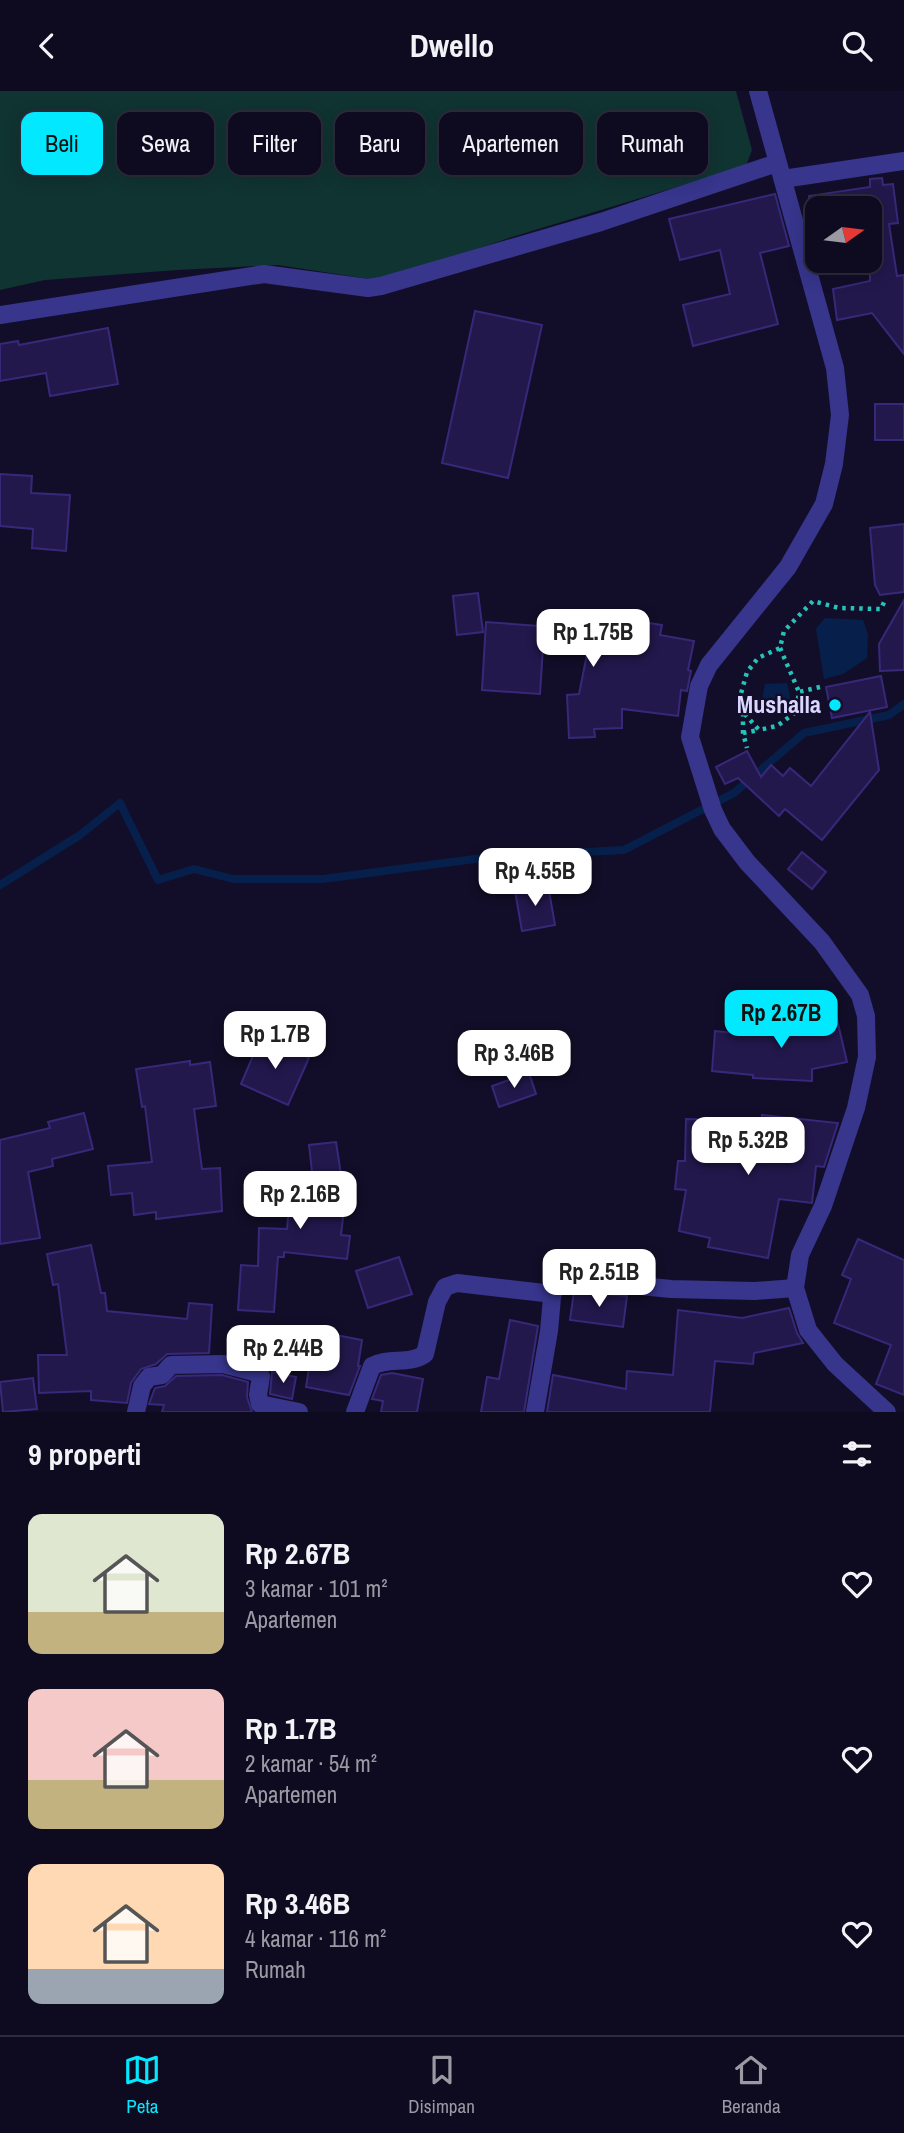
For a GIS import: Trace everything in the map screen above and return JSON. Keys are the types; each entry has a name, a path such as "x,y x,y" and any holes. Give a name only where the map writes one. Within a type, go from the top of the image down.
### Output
{"street":[{"path":"758,91 835,368 840,415 834,464 824,504 788,567 709,665 699,686 690,737 713,810 722,829 747,862 822,942 860,995 866,1016 867,1057 856,1108 841,1159 800,1255 795,1288 808,1330 835,1364 887,1412"},
{"path":"0,315 264,274 368,288 381,286 780,171 904,161"},
{"path":"535,1412 556,1281 568,1277 671,1289 755,1291 795,1288"},
{"path":"355,1412 372,1366 379,1362 424,1357 437,1302 445,1287 457,1283 553,1294"},
{"path":"136,1412 145,1380 153,1375 162,1375 171,1365 223,1364 261,1374 258,1395 260,1404 299,1412"}],"path":[{"path":"743,733 777,726 796,712 799,692 780,648 784,631 813,601 839,608 881,610 885,600"},
{"path":"747,748 740,697 747,672 758,658 780,648"},
{"path":"799,692 820,687"},
{"path":"743,712 759,730"}],"green space":[{"path":"0,91 736,91 752,150 746,166 512,237 382,281 278,265 45,280 0,290"}],"water":[{"path":"825,618 863,620 868,635 867,658 843,674 824,679 816,629"},
{"path":"787,683 792,705 783,713 770,714 760,711 765,684"}],"building":[{"path":"882,178 883,185 893,184 898,223 889,224 897,276 904,275 904,354 872,313 837,320 833,289 870,281 870,273 882,273 882,196 809,196 870,187 870,179"},
{"path":"775,194 789,246 760,253 778,324 693,346 683,305 730,294 720,250 680,260 669,219"},
{"path":"475,311 542,325 508,478 442,463"},
{"path":"108,328 118,384 50,396 46,373 0,381 0,344 18,341 19,345"},
{"path":"875,404 904,404 904,440 875,440"},
{"path":"0,474 32,476 31,493 70,495 66,551 32,548 33,529 0,526"},
{"path":"904,524 904,592 880,595 875,585 870,528"},
{"path":"478,593 483,632 457,635 453,596"},
{"path":"904,600 904,670 880,671 879,644"},
{"path":"554,618 584,619 584,626 628,634 630,620 662,625 660,635 694,641 687,691 681,690 678,716 622,709 622,728 594,729 595,737 569,738 567,695 579,694 588,649 543,647 540,694 482,690 486,622 553,627"},
{"path":"881,676 887,707 832,718 826,687"},
{"path":"870,712 879,770 822,840 785,809 779,816 738,778 725,784 716,767 747,751 761,777 771,765 783,776 790,768 811,786"},
{"path":"802,852 826,872 812,889 788,869"},
{"path":"548,885 555,925 522,931 515,891"},
{"path":"836,1015 847,1062 812,1069 812,1081 753,1078 753,1075 712,1071 715,1031 757,1035 757,1024 791,1026"},
{"path":"261,1037 309,1058 288,1105 241,1084"},
{"path":"190,1061 190,1065 210,1062 216,1106 194,1109 202,1169 220,1168 222,1211 156,1219 156,1212 134,1215 132,1193 111,1195 108,1166 152,1162 145,1106 142,1107 136,1069"},
{"path":"529,1073 536,1094 499,1107 492,1086"},
{"path":"84,1113 93,1149 52,1159 53,1166 28,1172 40,1238 0,1244 0,1140 50,1128 48,1122"},
{"path":"762,1115 838,1123 824,1167 816,1166 812,1203 779,1199 768,1258 708,1247 710,1238 679,1231 686,1190 675,1189 678,1161 685,1161 686,1119 762,1121"},
{"path":"336,1142 345,1201 341,1235 350,1236 347,1259 284,1252 284,1257 278,1257 274,1312 238,1310 241,1265 258,1266 259,1228 287,1229 290,1195 315,1198 309,1145"},
{"path":"858,1239 904,1260 904,1395 876,1384 891,1345 834,1323 851,1279 842,1275"},
{"path":"91,1245 101,1293 105,1293 107,1311 187,1319 189,1303 212,1305 209,1353 167,1354 156,1364 141,1369 131,1383 127,1403 91,1400 91,1391 39,1393 38,1355 67,1355 58,1284 53,1285 47,1254"},
{"path":"399,1257 412,1294 368,1308 356,1271"},
{"path":"574,1291 627,1296 623,1327 570,1320"},
{"path":"789,1308 803,1343 754,1353 753,1364 715,1361 710,1412 547,1412 553,1375 626,1389 627,1371 673,1375 678,1310 742,1318"},
{"path":"510,1320 538,1326 524,1412 481,1412 487,1377 499,1379"},
{"path":"315,1331 362,1340 360,1366 349,1395 306,1387"},
{"path":"272,1372 296,1377 292,1399 270,1394"},
{"path":"392,1373 423,1379 417,1412 381,1412 383,1401 372,1399 381,1375"},
{"path":"222,1375 248,1382 247,1397 252,1412 162,1412 164,1405 149,1404 155,1388 165,1386 176,1376"},
{"path":"33,1378 37,1409 3,1412 0,1382"}],"waterway":[{"path":"0,885 80,835 120,803 158,880 194,869 233,879 323,879 490,857 624,850 734,793 804,733 889,715 904,704"}],"place":[{"name":"Mushalla","path":"835,705"}]}
